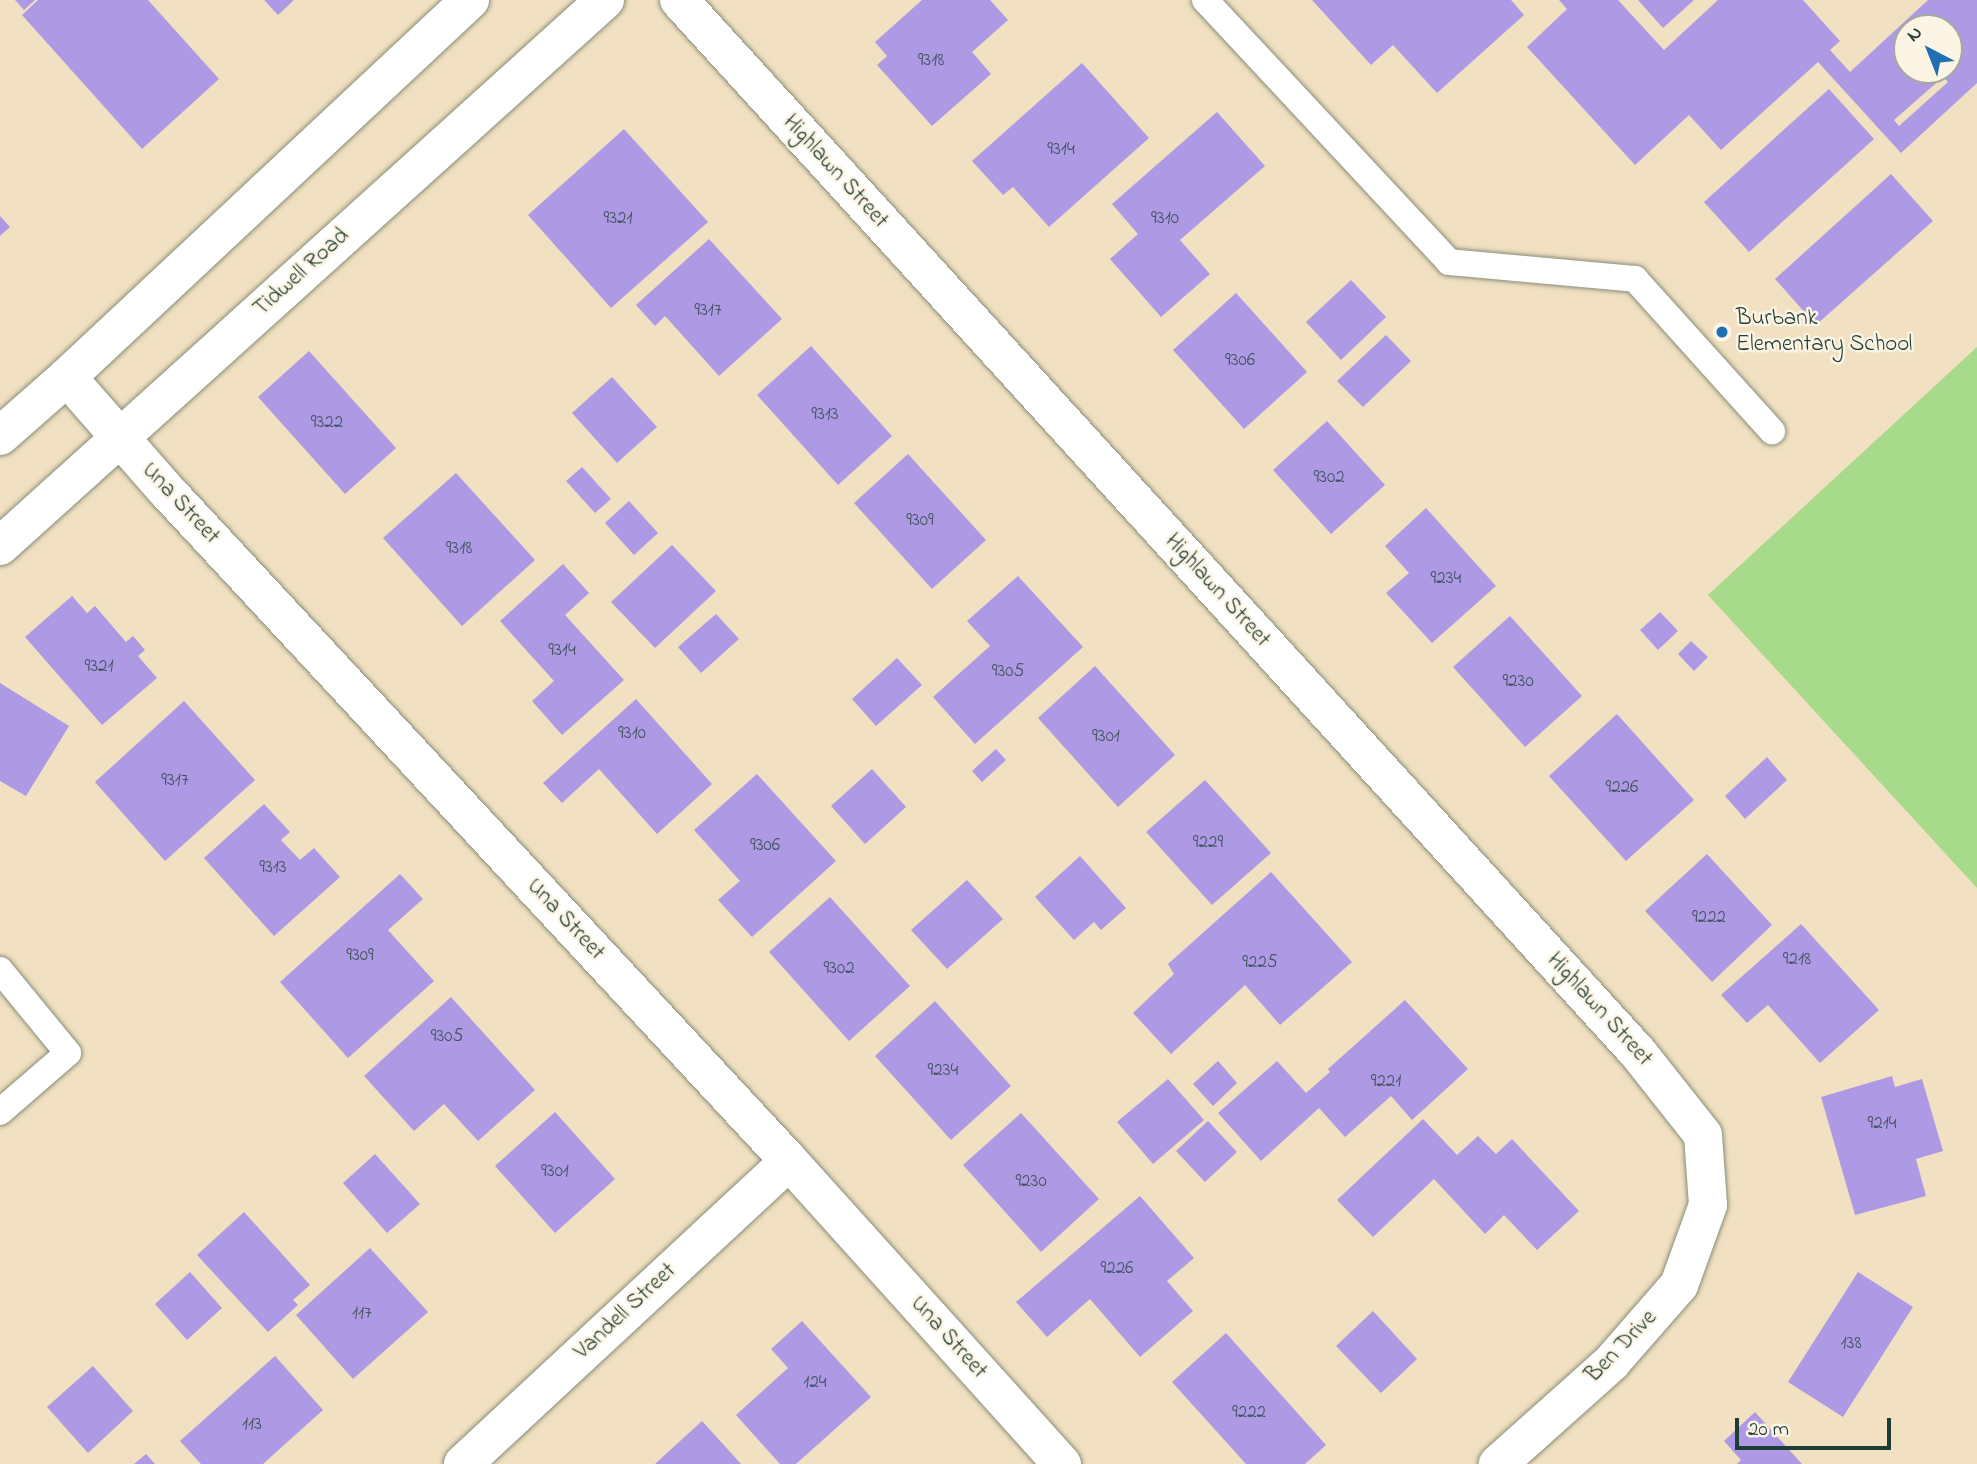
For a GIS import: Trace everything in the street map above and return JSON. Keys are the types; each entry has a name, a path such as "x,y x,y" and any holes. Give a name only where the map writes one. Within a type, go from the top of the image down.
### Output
{"street":[{"path":"0,436 67,377 470,0"},
{"name":"Tidwell Road","path":"0,546 605,0"},
{"name":"Highlawn Street","path":"679,0 1653,1070 1703,1135 1708,1205"},
{"name":"Una Street","path":"67,377 119,439 789,1161 1062,1464"},
{"name":"Vandell Street","path":"463,1464 789,1161"},
{"name":"Ben Drive","path":"1498,1464 1611,1363 1679,1285 1708,1205"}],"lane":[{"path":"1205,0 1449,262 1635,279 1772,431"},
{"path":"0,971 68,1053 0,1112"}],"green space":[{"path":"1977,347 1977,888 1708,595"}],"building":[{"path":"15,0 35,0 24,10"},
{"path":"38,0 148,0 219,79 142,149 22,15"},
{"path":"264,0 294,0 278,15"},
{"path":"922,0 990,0 1008,20 972,52 991,74 932,126 877,65 887,56 875,42"},
{"path":"1312,0 1511,0 1524,15 1437,93 1393,45 1371,65"},
{"path":"1559,0 1618,0 1664,50 1718,0 1803,0 1840,41 1830,50 1850,72 1893,32 1893,84 1935,84 1894,120 1899,126 1946,84 1963,84 1963,14 1913,14 1928,0 1977,0 1977,83 1901,153 1818,62 1721,150 1689,115 1635,165 1527,47 1567,9"},
{"path":"1638,0 1694,0 1663,28"},
{"path":"1082,63 1149,138 1049,227 1013,187 1003,195 972,161"},
{"path":"1829,89 1874,139 1749,252 1704,202"},
{"path":"1217,112 1265,166 1180,240 1210,274 1161,317 1110,259 1138,234 1112,204"},
{"path":"624,129 708,222 611,308 528,215"},
{"path":"1891,174 1933,221 1816,325 1775,279"},
{"path":"0,216 10,227 0,236"},
{"path":"709,239 782,319 719,376 665,316 655,326 636,305"},
{"path":"1351,280 1386,317 1341,360 1306,322"},
{"path":"1236,293 1307,372 1244,429 1173,350"},
{"path":"1386,335 1411,361 1363,407 1337,381"},
{"path":"811,346 892,436 838,485 757,395"},
{"path":"309,351 396,448 345,494 258,397"},
{"path":"612,377 657,427 617,463 572,413"},
{"path":"1327,421 1385,485 1331,534 1273,470"},
{"path":"908,454 986,540 932,589 854,503"},
{"path":"582,467 611,499 595,513 566,481"},
{"path":"456,473 535,560 462,626 383,538"},
{"path":"629,501 658,533 634,555 605,523"},
{"path":"1426,508 1496,586 1432,643 1386,593 1409,573 1385,546"},
{"path":"672,545 716,591 655,648 611,602"},
{"path":"563,564 589,593 565,615 624,680 562,735 532,701 554,681 500,621"},
{"path":"1018,576 1083,647 975,744 933,697 990,646 967,621"},
{"path":"72,596 87,613 95,606 126,642 133,636 145,650 138,656 157,678 102,725 25,637"},
{"path":"1660,612 1678,631 1658,650 1640,630"},
{"path":"716,614 739,639 701,673 678,647"},
{"path":"1510,616 1582,696 1525,747 1453,667"},
{"path":"1691,641 1708,657 1694,671 1678,654"},
{"path":"897,658 922,685 876,726 852,699"},
{"path":"1095,666 1175,755 1118,807 1038,718"},
{"path":"0,683 69,726 26,796 0,781"},
{"path":"636,699 712,784 657,834 599,769 562,803 543,783"},
{"path":"184,701 255,780 165,861 95,782"},
{"path":"1617,714 1694,800 1626,861 1549,776"},
{"path":"996,749 1006,760 982,782 972,771"},
{"path":"1767,757 1787,780 1745,819 1725,796"},
{"path":"872,769 906,807 865,844 831,806"},
{"path":"757,774 836,861 752,937 718,900 740,881 694,830"},
{"path":"1205,780 1271,853 1212,905 1146,832"},
{"path":"264,804 290,832 281,840 300,860 314,848 340,877 274,936 204,858"},
{"path":"1707,854 1772,925 1712,982 1645,911"},
{"path":"1080,856 1126,908 1101,930 1094,922 1074,940 1035,897"},
{"path":"1271,872 1352,962 1280,1025 1245,985 1171,1054 1133,1013 1174,974 1168,964"},
{"path":"400,874 423,899 388,930 434,981 348,1058 280,982"},
{"path":"967,880 1003,919 947,969 911,930"},
{"path":"830,897 910,986 849,1041 769,952"},
{"path":"1801,924 1879,1010 1820,1063 1768,1005 1747,1023 1721,995"},
{"path":"451,997 535,1090 478,1141 444,1104 414,1131 364,1076"},
{"path":"1405,1000 1468,1069 1412,1120 1391,1096 1345,1137 1319,1108 1261,1161 1218,1113 1277,1061 1306,1093 1330,1072 1328,1069"},
{"path":"935,1001 1011,1086 951,1140 875,1056"},
{"path":"1218,1061 1237,1083 1213,1106 1193,1084"},
{"path":"1892,1076 1895,1087 1922,1079 1943,1151 1916,1159 1926,1196 1855,1215 1821,1097"},
{"path":"1168,1079 1204,1120 1153,1164 1117,1122"},
{"path":"555,1112 615,1179 555,1233 495,1166"},
{"path":"1021,1113 1099,1199 1041,1252 963,1165"},
{"path":"1423,1119 1457,1155 1478,1136 1496,1154 1512,1139 1579,1211 1537,1250 1504,1215 1485,1234 1434,1179 1373,1237 1337,1200"},
{"path":"1208,1121 1237,1152 1205,1182 1176,1151"},
{"path":"375,1154 420,1204 387,1233 343,1183"},
{"path":"1140,1196 1194,1258 1167,1281 1193,1311 1140,1357 1090,1299 1047,1337 1016,1302"},
{"path":"244,1212 310,1285 293,1300 298,1305 268,1332 197,1255"},
{"path":"370,1248 428,1312 353,1379 296,1315"},
{"path":"190,1272 222,1308 187,1340 155,1304"},
{"path":"1858,1272 1913,1307 1843,1417 1788,1382"},
{"path":"1373,1311 1417,1359 1381,1393 1336,1346"},
{"path":"802,1321 871,1397 796,1464 780,1464 736,1415 788,1368 771,1349"},
{"path":"1226,1333 1326,1445 1305,1464 1246,1464 1172,1382"},
{"path":"275,1356 323,1410 263,1464 201,1464 180,1441"},
{"path":"93,1366 133,1411 88,1453 47,1407"},
{"path":"1755,1412 1802,1464 1737,1464 1741,1460 1724,1441"},
{"path":"702,1421 741,1464 655,1464"},
{"path":"146,1454 155,1464 134,1464"}],"place":[{"name":"Burbank Elementary School","path":"1722,332"}]}
